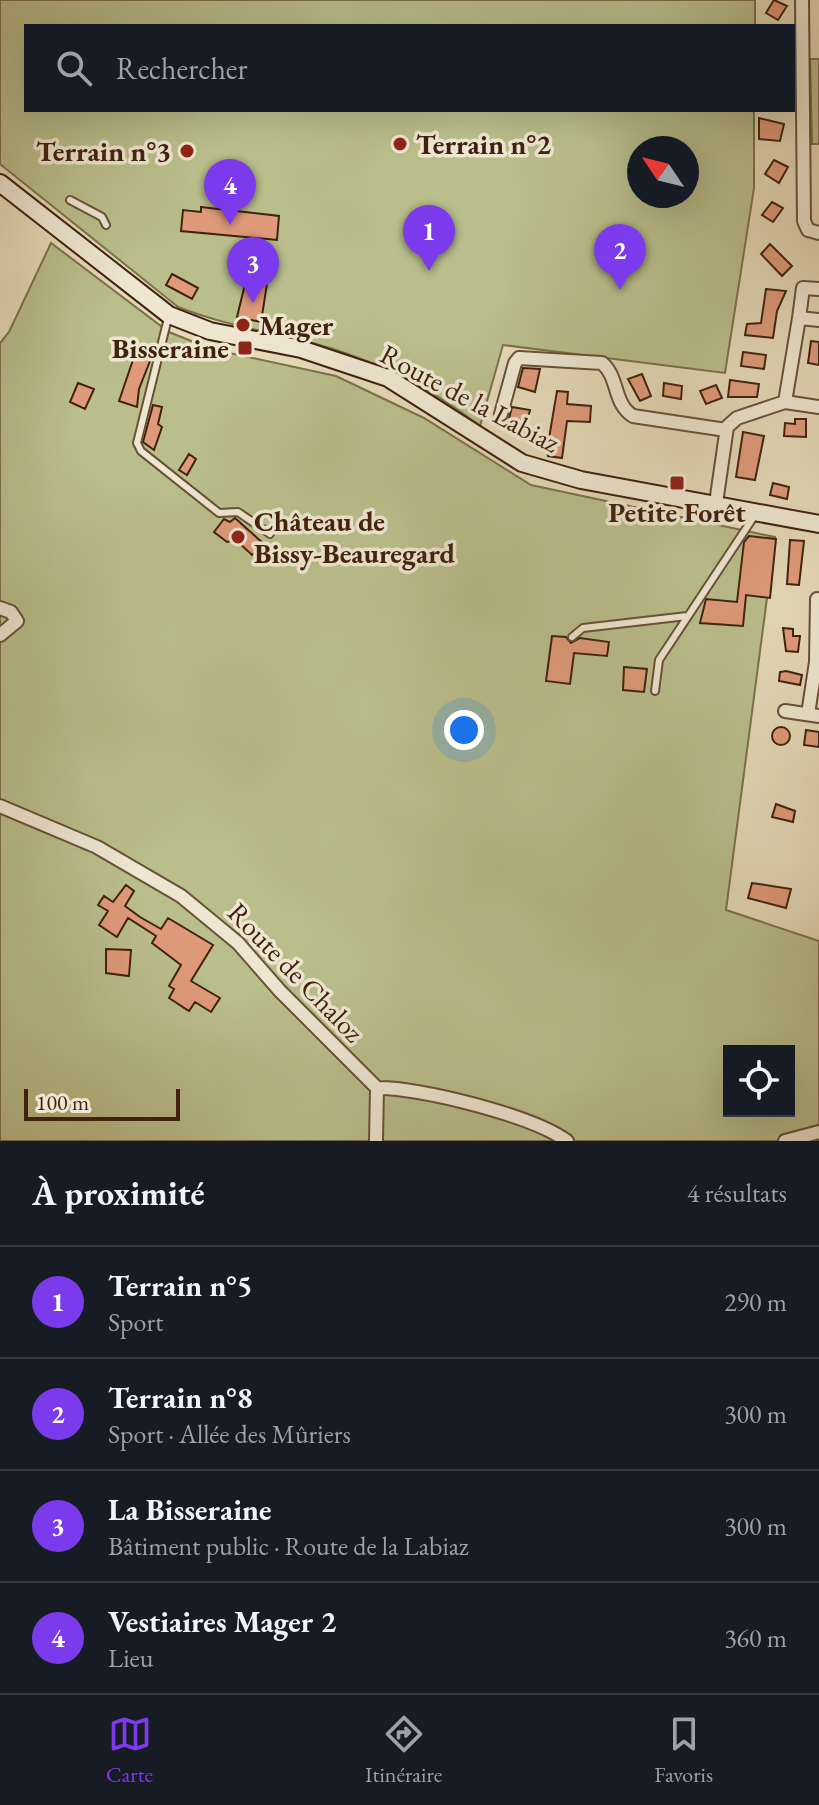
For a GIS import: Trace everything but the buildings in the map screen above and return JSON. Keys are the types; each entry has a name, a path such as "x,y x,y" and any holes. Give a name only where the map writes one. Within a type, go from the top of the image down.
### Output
{"main road":[{"name":"Route de la Labiaz","path":"0,183 169,315 227,336 301,349 388,378 518,460 548,472 716,503 815,528"}],"street":[{"path":"802,0 804,221 808,230 819,233"},
{"path":"785,402 803,288 819,289"},
{"path":"799,318 819,320"},
{"path":"501,414 519,358 602,363 610,371 622,406 633,416 726,430"},
{"path":"716,503 726,430 737,418 785,402 819,407"},
{"path":"785,711 814,715 817,599"},
{"path":"0,608 11,612 17,621 0,635"},
{"name":"Route de Chaloz","path":"0,806 97,847 181,896 238,943 280,991 377,1088"},
{"path":"376,1141 377,1088 399,1087 462,1103 552,1132 567,1141"},
{"path":"785,1141 819,1132"}],"lane":[{"path":"70,200 102,217 106,225"},
{"path":"169,315 137,443 141,451 219,513 238,512 270,534"},
{"path":"655,691 659,660 757,512"},
{"path":"572,637 583,628 687,616"}],"green space":[{"path":"0,0 755,0 755,24 24,24 24,112 754,112 754,188 725,373 503,345 480,426 420,386 356,357 178,307 0,164"},
{"path":"810,59 819,59 819,144 812,144"},
{"path":"51,243 169,332 211,349 336,376 424,418 531,485 775,537 726,910 819,941 819,1141 0,1141 0,343 9,332"}],"place":[{"name":"Terrain n°2","path":"400,144"},
{"name":"Terrain n°3","path":"187,151"},
{"name":"Vestiaires Mager 2","path":"230,225"},
{"name":"Terrain n°5","path":"429,271"},
{"name":"Terrain n°8","path":"620,290"},
{"name":"La Bisseraine","path":"253,303"},
{"name":"Mager","path":"243,325"},
{"name":"Bisseraine","path":"245,348"},
{"name":"Petite Forêt","path":"677,483"},
{"name":"Château de Bissy-Beauregard","path":"238,537"}]}
